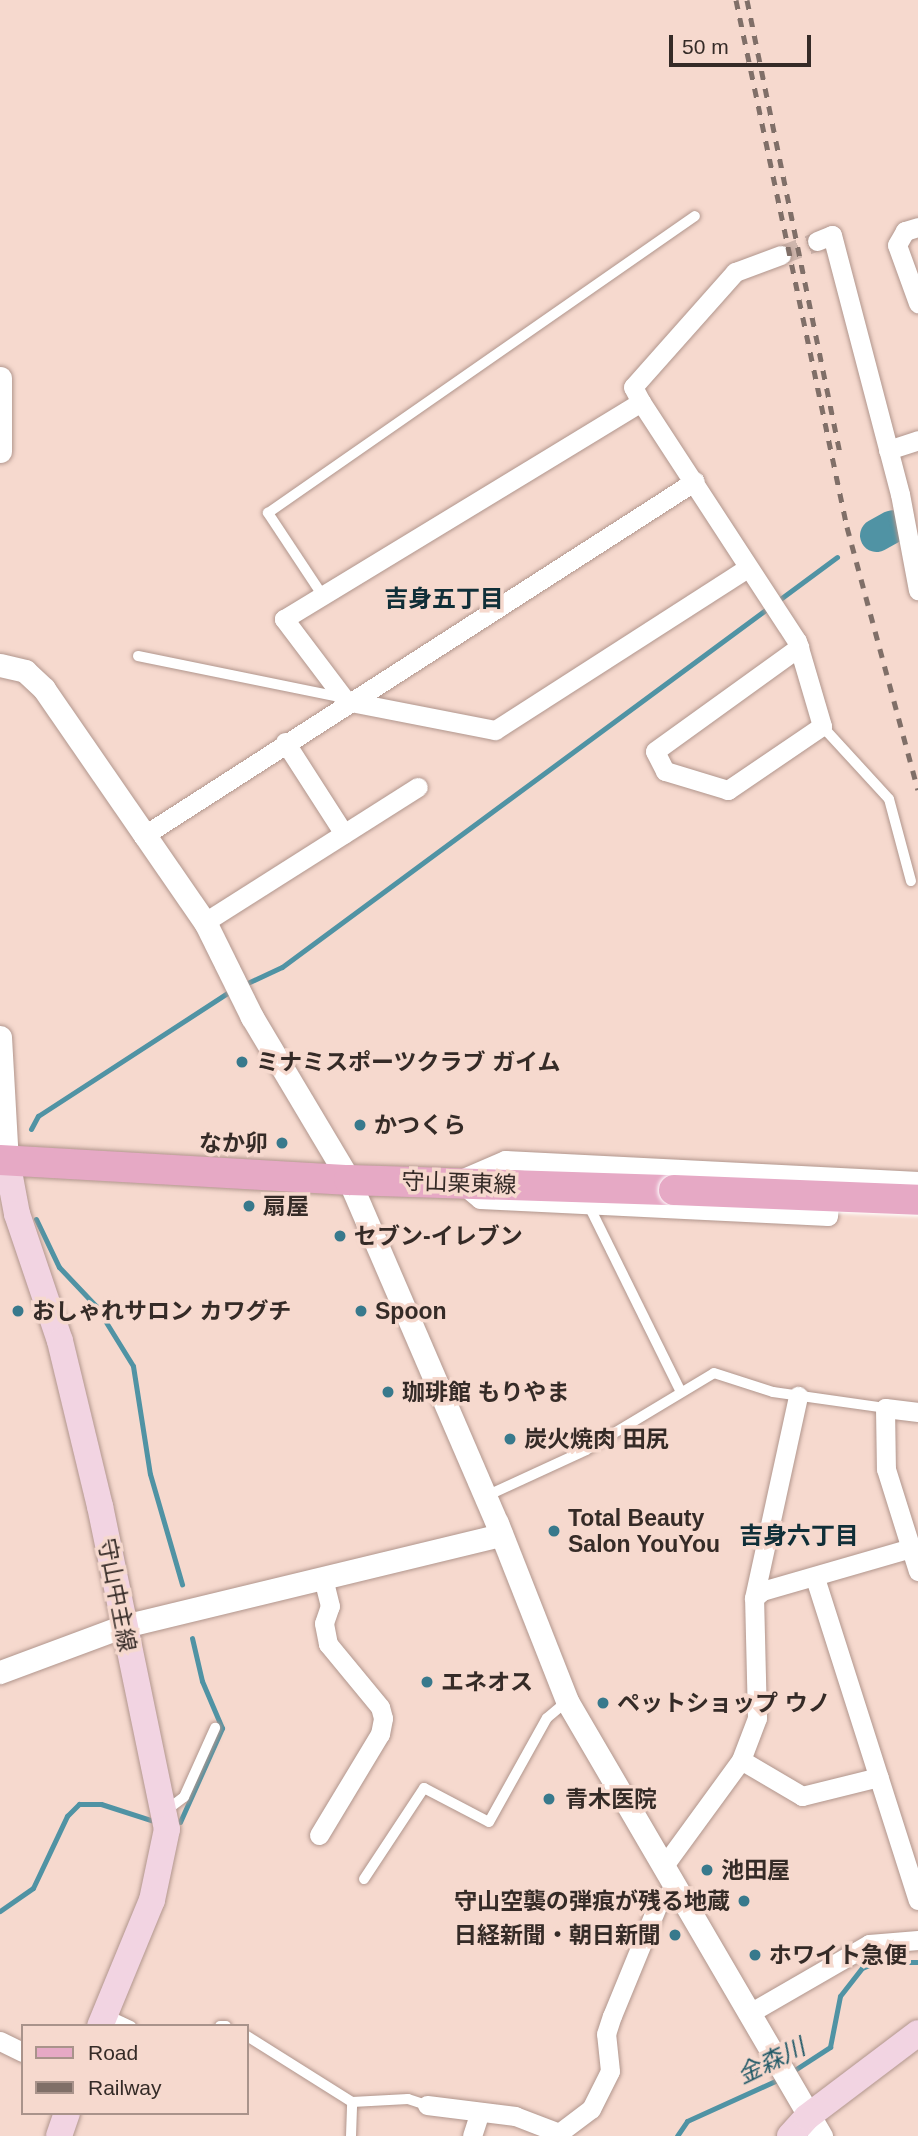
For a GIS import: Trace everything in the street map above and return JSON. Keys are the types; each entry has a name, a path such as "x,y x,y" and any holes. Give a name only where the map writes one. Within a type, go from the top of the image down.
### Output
{"main road":[{"name":"守山栗東線","path":"4,1161 349,1180 918,1200"},
{"name":"守山中主線","path":"4,1161 17,1214 60,1341 164,1812 163,1863 102,2020"},
{"path":"806,2130 918,2033"},
{"path":"59,2136 66,2115"}],"street":[{"path":"918,227 905,231 897,245 918,303"},
{"path":"817,241 832,235 888,450 918,590"},
{"path":"780,255 734,272 634,387 641,402 695,481 746,569 773,604 799,647 822,726 728,790 665,771 655,751 799,647"},
{"path":"0,451 1,387"},
{"path":"641,402 284,619 345,699 495,730 746,569"},
{"path":"888,450 918,440"},
{"path":"143,836 345,699 695,481"},
{"path":"0,665 25,671 44,689 143,836 205,922 238,988 349,1180 501,1535 567,1701 792,2090 806,2130"},
{"path":"285,741 344,834"},
{"path":"205,922 418,787"},
{"path":"0,1037 4,1161"},
{"path":"456,1183 505,1160 918,1181"},
{"path":"456,1183 480,1199 590,1208 828,1216 830,1176"},
{"path":"663,1867 741,1760 757,1718 754,1598 784,1477 798,1396"},
{"path":"918,1412 885,1408 886,1469 918,1571"},
{"path":"0,1672 124,1626 501,1535"},
{"path":"754,1598 762,1591 815,1578 911,1548"},
{"path":"319,1835 380,1734 383,1718 380,1707 328,1644 324,1623 330,1606 323,1577"},
{"path":"815,1578 918,1900"},
{"path":"741,1760 802,1796 879,1777"},
{"path":"427,2105 515,2116 559,2134 591,2109 610,2071 606,2034 612,2016 658,1905 676,1887"},
{"path":"748,2014 869,1944 918,1940"},
{"path":"0,2041 21,2051"},
{"path":"472,2136 480,2112"}],"lane":[{"path":"323,596 268,513 695,216"},
{"path":"138,656 345,699"},
{"path":"822,726 889,799 911,881"},
{"path":"590,1208 681,1392"},
{"path":"484,1496 586,1450 714,1373 798,1396 885,1408"},
{"path":"364,1879 424,1788 489,1822 547,1718 567,1701"},
{"path":"164,1812 184,1797 215,1728"},
{"path":"102,2020 121,2024"},
{"path":"248,2037 352,2102 408,2099 427,2105"},
{"path":"351,2136 352,2102"}],"waterway":[{"path":"876,535 892,526"},
{"path":"241,986 282,967 837,557"},
{"path":"31,1129 38,1116 232,990"},
{"path":"36,1219 59,1267 96,1306 133,1366 150,1474 182,1584"},
{"path":"180,1822 222,1728 202,1681 192,1638"},
{"path":"0,1911 33,1888 67,1816 79,1804 101,1804 157,1822"},
{"name":"金森川","path":"790,2073 830,2047 840,1996 862,1968 877,1962 918,1962"},
{"name":"金森川","path":"677,2136 687,2121 782,2078"}],"tunnel":[{"path":"781,255 817,241"}],"railway":[{"path":"736,0 847,527 918,790"},
{"path":"747,0 841,456"}],"place":[{"name":"ミナミスポーツクラブ ガイム","path":"242,1062"},
{"name":"かつくら","path":"360,1125"},
{"name":"なか卯","path":"282,1143"},
{"name":"扇屋","path":"249,1206"},
{"name":"セブン-イレブン","path":"340,1236"},
{"name":"おしゃれサロン カワグチ","path":"18,1311"},
{"name":"Spoon","path":"361,1311"},
{"name":"珈琲館 もりやま","path":"388,1392"},
{"name":"炭火焼肉 田尻","path":"510,1439"},
{"name":"Total Beauty Salon YouYou","path":"554,1531"},
{"name":"エネオス","path":"427,1682"},
{"name":"ペットショップ ウノ","path":"603,1703"},
{"name":"青木医院","path":"549,1799"},
{"name":"池田屋","path":"707,1870"},
{"name":"守山空襲の弾痕が残る地蔵","path":"744,1901"},
{"name":"日経新聞・朝日新聞","path":"675,1935"},
{"name":"ホワイト急便","path":"755,1955"}],"district":[{"name":"吉身五丁目","path":"444,599"},
{"name":"吉身六丁目","path":"799,1536"}]}
